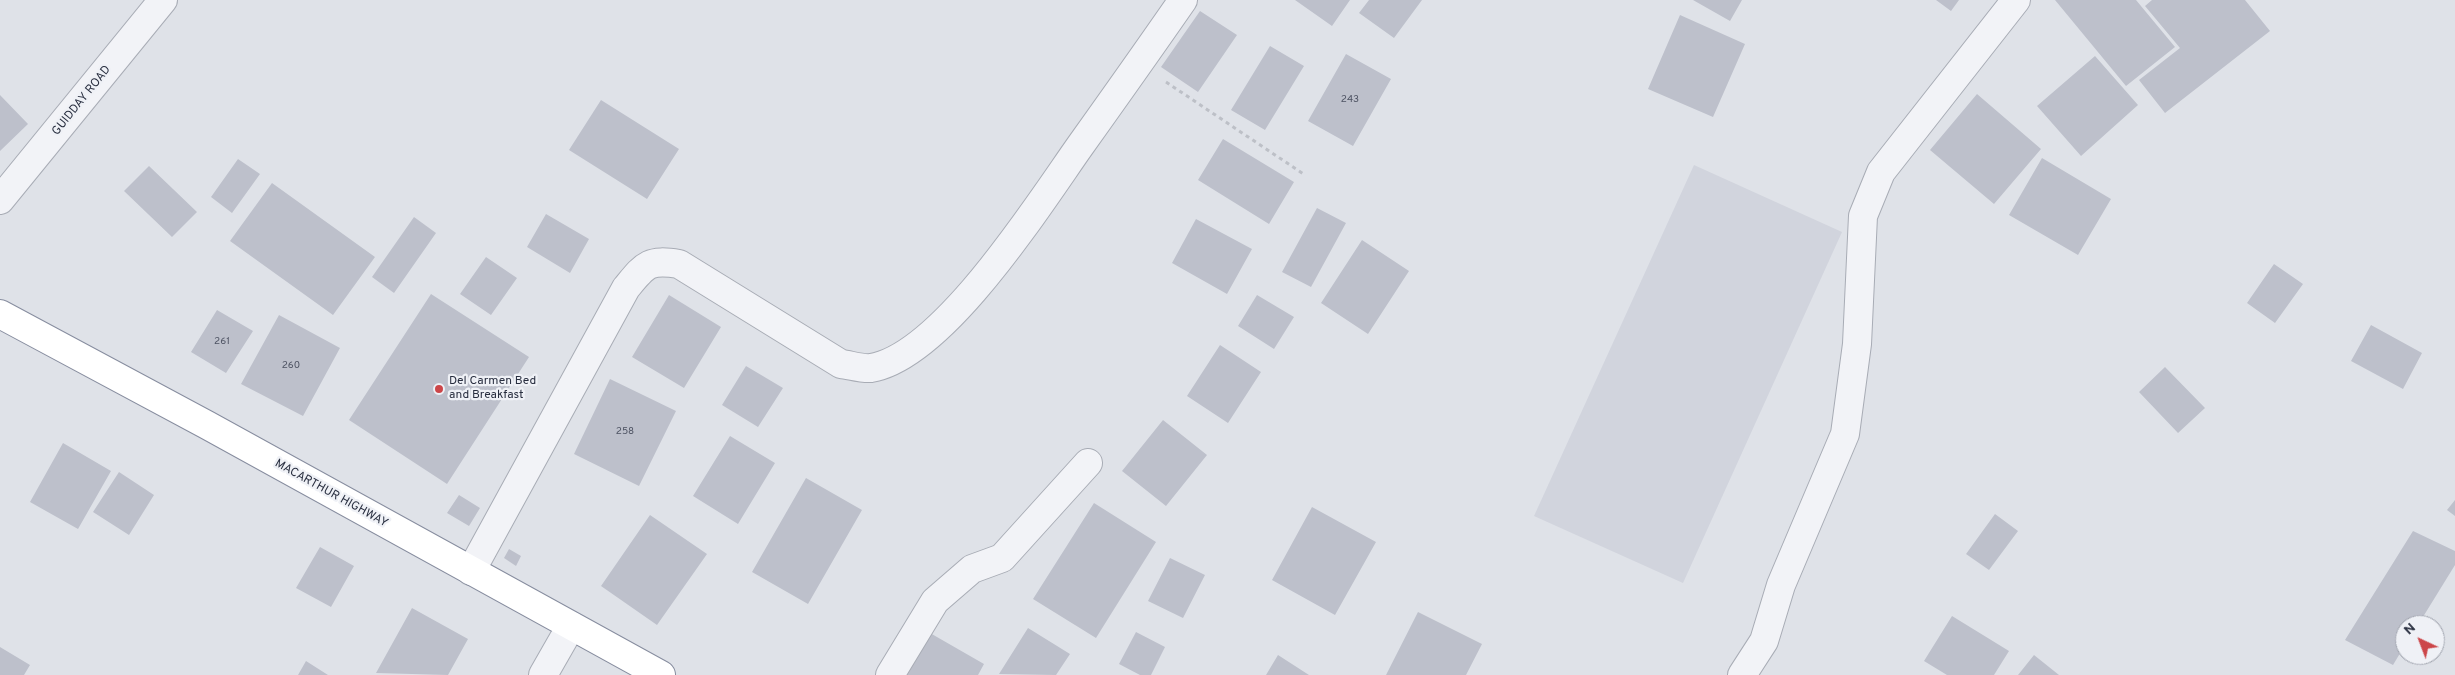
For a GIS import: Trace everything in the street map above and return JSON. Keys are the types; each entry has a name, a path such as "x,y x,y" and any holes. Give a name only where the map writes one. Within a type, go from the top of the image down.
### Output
{"highway":[{"name":"MACARTHUR HIGHWAY","path":"0,314 660,675"}],"street":[{"name":"GUIDDAY ROAD","path":"0,200 163,0"},
{"path":"471,572 626,288 642,269 659,261 679,264 841,364 870,368 894,359 935,331 972,292 1026,223 1183,0"},
{"path":"1742,675 1764,641 1781,586 1845,434 1858,344 1863,216 1882,172 2016,0"},
{"path":"890,675 935,601 972,569 1002,558 1088,462"},
{"path":"543,675 571,626"}],"path":[{"path":"1159,76 1305,175"}],"shaded area":[{"path":"1694,165 1842,232 1683,583 1534,516"}],"building":[{"path":"1295,0 1350,0 1332,26"},
{"path":"1369,0 1422,0 1394,38 1359,13"},
{"path":"1693,0 1742,0 1730,21"},
{"path":"1936,0 1959,0 1951,11"},
{"path":"2055,0 2136,0 2175,47 2126,86"},
{"path":"2152,0 2245,0 2270,31 2165,113 2139,80 2180,48 2145,6"},
{"path":"1200,11 1237,35 1198,92 1161,67"},
{"path":"1680,15 1745,44 1713,117 1648,89"},
{"path":"1270,46 1304,66 1265,130 1231,110"},
{"path":"1346,54 1391,79 1353,146 1308,121"},
{"path":"2095,56 2138,105 2081,156 2037,106"},
{"path":"1977,94 2041,149 1994,204 1930,150"},
{"path":"0,95 28,124 0,151"},
{"path":"601,100 679,149 647,199 569,150"},
{"path":"1223,139 1294,182 1269,224 1198,180"},
{"path":"2042,158 2111,199 2078,255 2009,215"},
{"path":"238,159 260,174 232,213 211,197"},
{"path":"149,166 197,212 172,237 124,191"},
{"path":"272,183 375,257 333,315 230,241"},
{"path":"1317,208 1346,223 1311,287 1282,272"},
{"path":"546,214 589,239 570,273 527,247"},
{"path":"414,217 436,233 394,293 372,277"},
{"path":"1196,219 1252,249 1227,294 1172,263"},
{"path":"1362,240 1409,271 1368,334 1321,303"},
{"path":"486,257 517,278 491,315 460,294"},
{"path":"2274,264 2303,284 2275,323 2247,303"},
{"name":"Del Carmen Bed and Breakfast","path":"431,294 529,357 447,484 349,420"},
{"path":"669,295 721,327 684,388 632,357"},
{"path":"1257,295 1294,317 1274,349 1238,326"},
{"path":"217,310 253,331 226,373 191,352"},
{"path":"279,315 340,348 303,416 241,384"},
{"path":"2371,325 2422,353 2403,389 2351,361"},
{"path":"1220,345 1261,372 1228,423 1187,396"},
{"path":"746,366 783,388 758,427 722,405"},
{"path":"2165,367 2205,408 2178,433 2139,392"},
{"path":"610,379 676,411 639,486 574,454"},
{"path":"1163,420 1207,455 1166,506 1122,471"},
{"path":"730,436 775,463 738,524 693,496"},
{"path":"63,443 111,471 78,529 30,502"},
{"path":"119,472 154,495 129,535 93,512"},
{"path":"806,478 862,510 808,604 752,572"},
{"path":"459,495 480,508 469,526 447,513"},
{"path":"2455,500 2455,516 2447,510"},
{"path":"1094,503 1156,542 1096,638 1033,599"},
{"path":"1312,507 1376,542 1335,615 1272,580"},
{"path":"1995,514 2018,531 1989,570 1966,554"},
{"path":"650,515 707,554 657,625 601,586"},
{"path":"2413,531 2455,551 2455,565 2424,615 2395,615 2395,662 2393,665 2345,640"},
{"path":"320,547 354,566 331,607 296,588"},
{"path":"509,549 521,556 516,566 504,558"},
{"path":"1170,558 1205,575 1183,618 1148,601"},
{"path":"412,608 468,639 448,675 376,673"},
{"path":"1418,612 1482,644 1466,675 1386,675"},
{"path":"1952,616 2009,651 1994,675 1947,675 1924,661"},
{"path":"1028,628 1070,654 1056,675 999,674"},
{"path":"1136,632 1165,647 1151,675 1140,675 1119,664"},
{"path":"930,633 984,664 978,675 905,675"},
{"path":"0,647 30,665 24,675 0,675"},
{"path":"1278,655 1309,675 1266,675"},
{"path":"2034,655 2059,675 2018,675"},
{"path":"306,661 328,675 298,675"}],"place":[{"name":"Del Carmen Bed and Breakfast","path":"439,389"}]}
